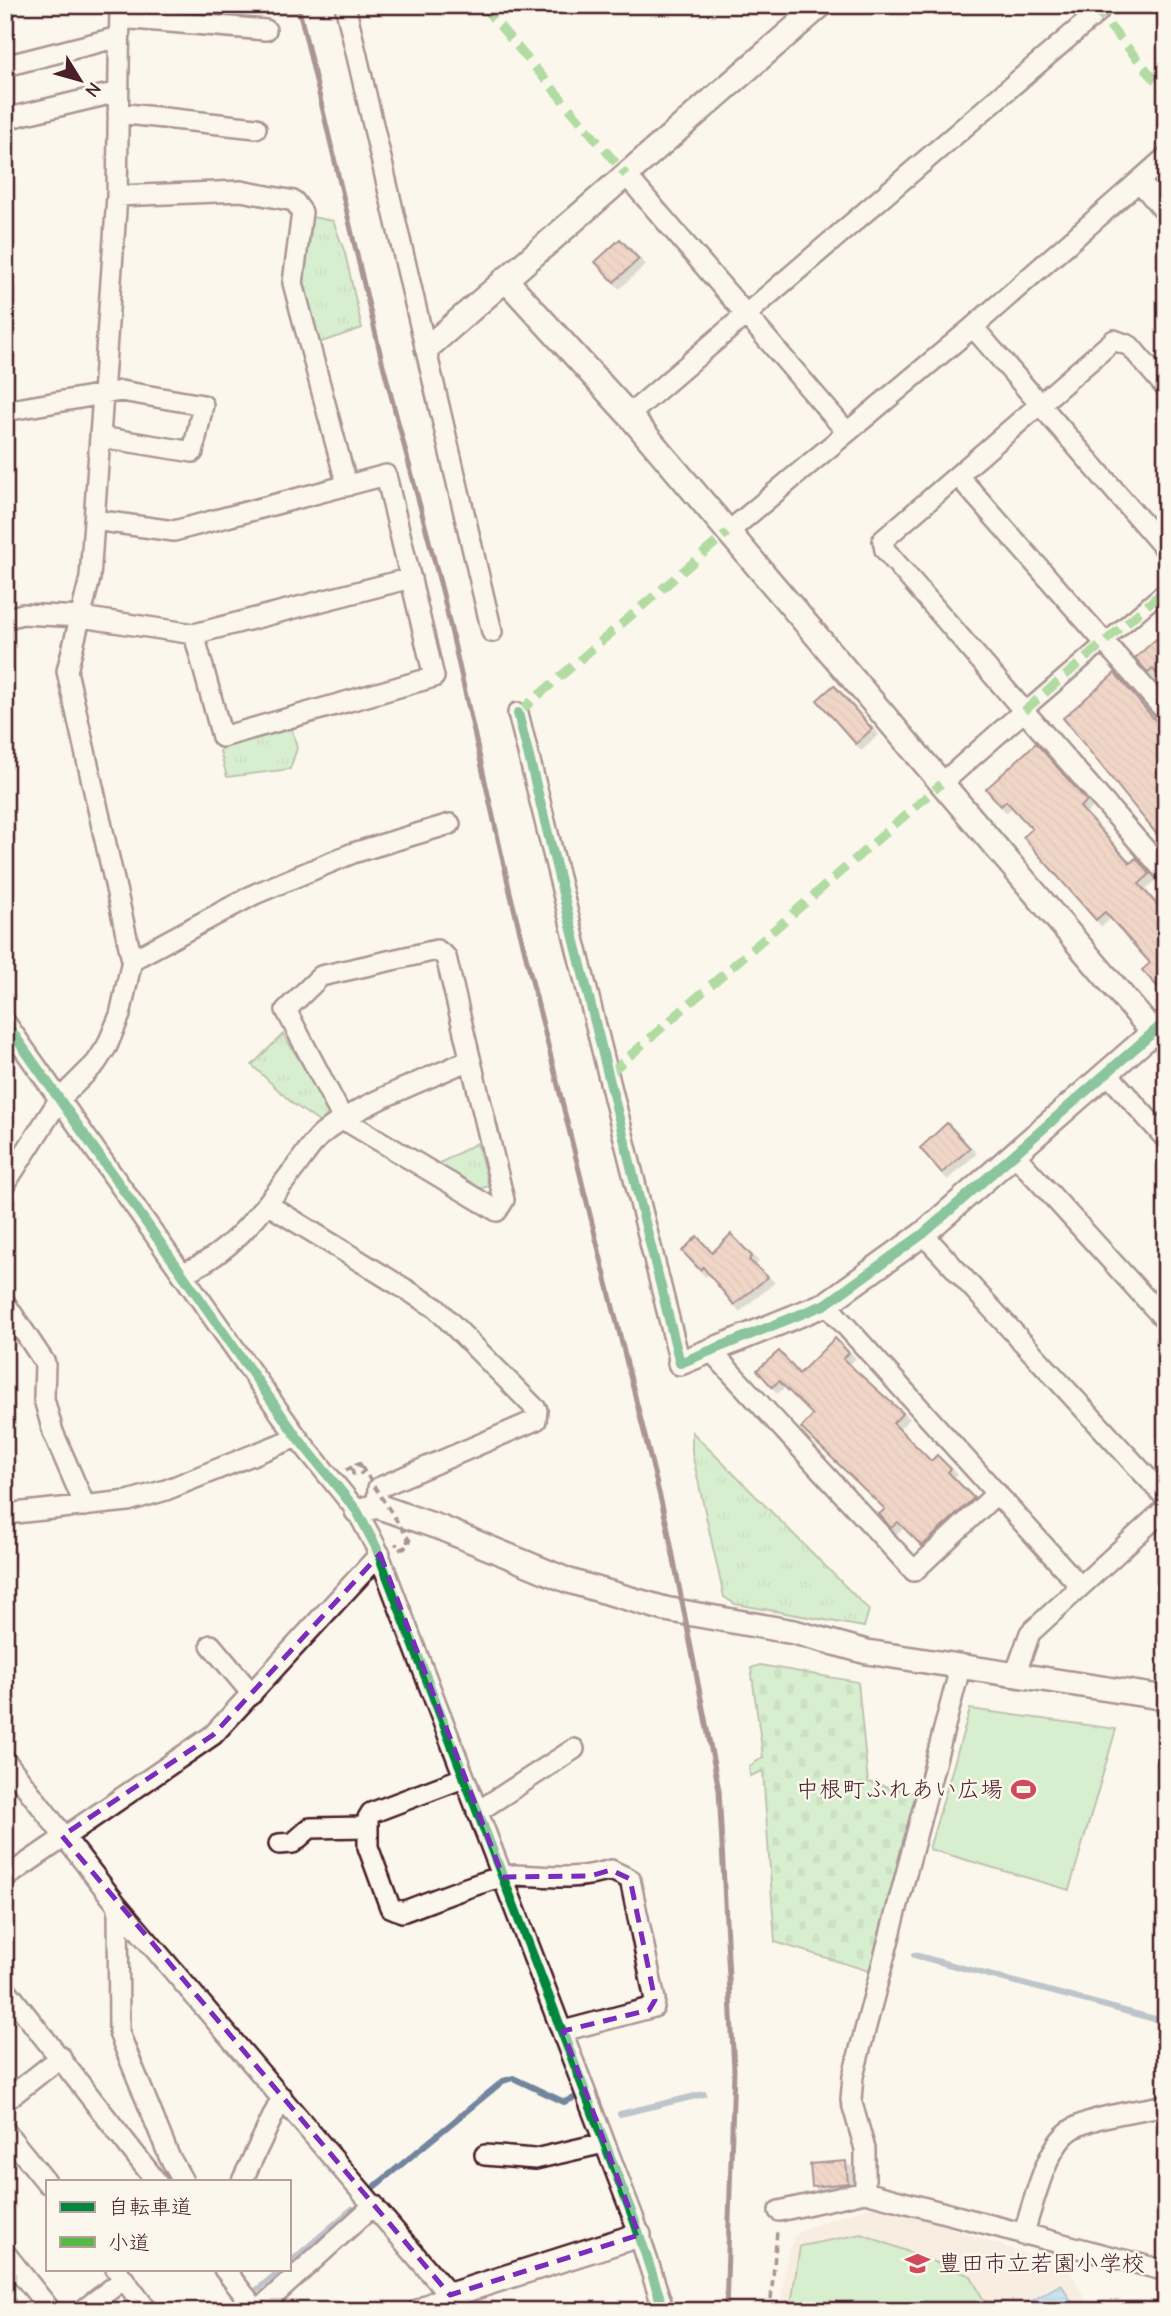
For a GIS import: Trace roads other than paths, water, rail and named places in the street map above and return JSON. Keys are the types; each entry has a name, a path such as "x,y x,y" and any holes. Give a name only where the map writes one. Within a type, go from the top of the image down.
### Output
{"street":[{"path":"345,5 492,632"},
{"path":"427,348 821,5"},
{"path":"629,415 1098,12"},
{"path":"5,66 120,20 266,30"},
{"path":"5,1184 60,1100 96,1063 107,1046 121,1015 132,960 67,671 90,578 117,196 120,20"},
{"path":"5,119 118,92"},
{"path":"118,113 256,128"},
{"path":"727,533 973,327 1166,157"},
{"path":"625,175 846,431"},
{"path":"1139,181 1166,213"},
{"path":"117,196 240,191 294,201 302,212 293,283 347,486"},
{"path":"505,279 629,415 940,784 1159,1026 923,1234 826,1304 680,1363 518,713"},
{"path":"973,327 1166,550"},
{"path":"1166,388 1130,346 1114,340 959,477 883,540 885,550 1166,873"},
{"path":"5,411 121,391 203,405 193,452 100,437"},
{"path":"94,520 174,531 386,475 434,677 222,737 194,634"},
{"path":"959,477 1166,712"},
{"path":"5,619 22,614 80,617 194,634 411,578"},
{"path":"940,784 1166,589"},
{"path":"132,960 267,889 353,853 450,824"},
{"path":"442,951 504,1200 498,1211 344,1119 286,1010 321,976 442,951"},
{"path":"5,1021 297,1437 367,1508 463,1778 563,2031 639,2235 664,2311"},
{"path":"182,1273 220,1252 267,1204 319,1137 344,1119 469,1060"},
{"path":"1106,1072 1166,1139"},
{"path":"1013,1153 1166,1321"},
{"path":"267,1204 436,1308 537,1410 536,1420 378,1488 367,1508"},
{"path":"923,1234 1166,1498"},
{"path":"5,1303 45,1363 44,1399 53,1432 85,1506"},
{"path":"826,1304 1080,1586"},
{"path":"711,1351 914,1571 997,1493"},
{"path":"5,1514 128,1501 166,1490 297,1437"},
{"path":"367,1508 619,1597 665,1609 793,1632 867,1652 1166,1698"},
{"path":"1015,1675 1030,1633 1166,1508"},
{"path":"5,1878 62,1836 213,1735 384,1553"},
{"path":"211,1645 252,1695"},
{"path":"865,2192 865,2149 850,2100 853,2076 960,1668"},
{"path":"477,1812 573,1749"},
{"path":"5,1760 118,1906 456,2303"},
{"path":"463,1778 371,1814 366,1827 368,1847 390,1908 402,1912 503,1877 590,1876 611,1870 630,1879 655,2000 654,2007 563,2031"},
{"path":"279,1844 293,1843 310,1828 366,1827"},
{"path":"118,1906 116,2017 119,2033 169,2155 183,2180"},
{"path":"5,1988 155,2180"},
{"path":"5,2101 61,2057"},
{"path":"242,2180 282,2097"},
{"path":"1024,2235 1051,2155 1067,2133 1095,2120 1166,2105"},
{"path":"5,2131 46,2182"},
{"path":"485,2155 535,2160 604,2143"},
{"path":"779,2211 865,2192 1166,2271"},
{"path":"225,2270 257,2311 374,2206"},
{"path":"420,2311 456,2303 639,2235"},
{"path":"5,2253 51,2311"},
{"path":"82,2311 120,2274 148,2311"}],"water":[{"path":"1061,2284 1077,2311 1015,2311"}],"waterway":[{"path":"914,1955 1166,2022"},
{"path":"374,2187 503,2081 513,2078 564,2102 574,2098"},
{"path":"620,2114 704,2094"},
{"path":"290,2262 352,2209"},
{"path":"252,2294 281,2270"},
{"path":"233,2311 244,2301"}],"railway":[{"path":"298,5 382,361 443,594 510,892 667,1525 719,1790 734,2070 726,2311"}],"place":[{"name":"中根町ふれあい広場","path":"1023,1789"},
{"name":"豊田市立若園小学校","path":"918,2263"}]}
